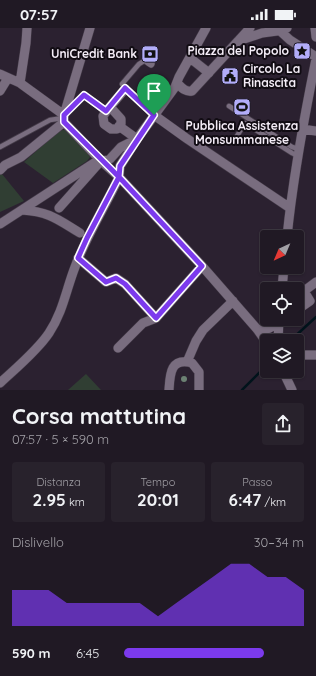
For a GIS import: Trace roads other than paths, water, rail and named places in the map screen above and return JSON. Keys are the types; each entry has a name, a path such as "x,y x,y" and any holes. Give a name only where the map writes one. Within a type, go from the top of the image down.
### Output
{"street":[{"path":"20,83 27,28"},
{"path":"0,170 21,157 64,118 90,28"},
{"path":"0,383 41,343 49,333 64,304 83,236 119,177 120,166 176,85 178,77 206,28"},
{"path":"176,85 188,92 192,91 250,28"},
{"path":"315,28 316,37"},
{"path":"238,41 262,33 283,29 290,40 316,58 302,129 288,230"},
{"path":"190,58 209,73"},
{"path":"0,91 4,76 20,83 64,118 202,266 260,334"},
{"path":"120,126 114,130 106,126 103,119 107,110 125,88"},
{"path":"94,102 107,110 112,109 119,116 121,122 120,126"},
{"path":"154,115 290,208"},
{"path":"120,126 137,140"},
{"path":"302,129 316,131"},
{"path":"0,224 94,163 110,159 121,147 137,140"},
{"path":"60,208 102,160"},
{"path":"22,210 40,212 52,216 83,236"},
{"path":"78,258 106,282 116,278 125,284 156,318"},
{"path":"118,348 143,323 156,318 202,266"},
{"path":"304,305 310,301 304,291 316,282"},
{"path":"187,362 196,340 203,330 233,301"},
{"path":"256,328 267,329 273,326"},
{"path":"304,355 316,355"},
{"path":"169,390 172,369 178,363 187,362 192,363 199,372 200,390"},
{"path":"286,378 292,390"}],"lane":[{"path":"150,63 144,61 139,64 122,84 154,115"},
{"path":"0,146 50,120 64,118 84,95 94,102"},
{"path":"229,106 299,153"},
{"path":"236,136 245,123 292,153 299,153"}],"waterway":[{"path":"298,334 316,317"},
{"path":"242,390 260,372"}],"place":[{"name":"Piazza del Popolo","path":"302,51"},
{"name":"UniCredit Bank","path":"150,54"},
{"name":"Circolo La Rinascita","path":"230,76"},
{"name":"Pubblica Assistenza Monsummanese","path":"242,107"}]}
